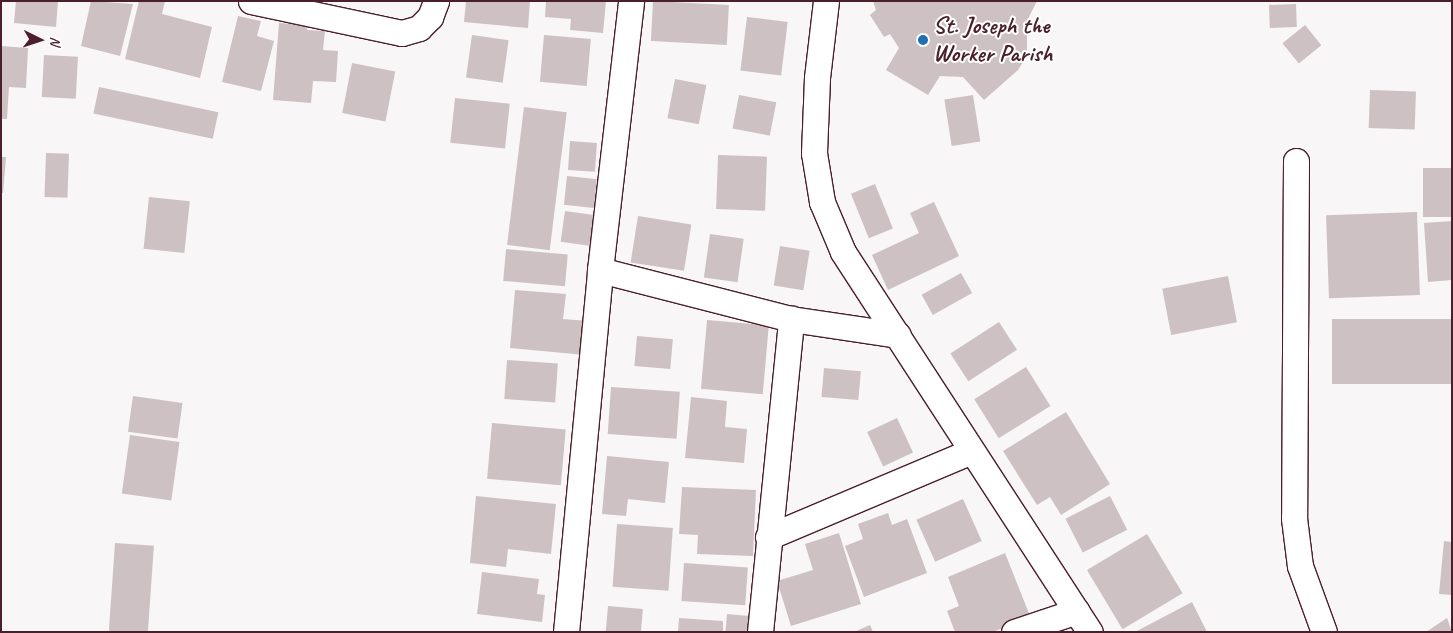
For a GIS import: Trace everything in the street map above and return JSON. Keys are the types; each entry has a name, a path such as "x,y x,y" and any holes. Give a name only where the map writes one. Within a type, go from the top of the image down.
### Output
{"street":[{"path":"251,1 402,33 419,28 430,17 436,1"},
{"path":"566,632 600,270 631,1"},
{"path":"826,1 817,78 814,153 822,202 843,252 1083,622 1014,632"},
{"path":"1296,161 1294,518 1300,566 1324,632"},
{"path":"600,270 791,320 898,335"},
{"path":"760,632 791,320"},
{"path":"768,537 972,451"}],"building":[{"path":"16,1 58,1 56,27 14,23"},
{"path":"91,1 133,4 120,56 81,46"},
{"path":"139,1 165,1 162,14 212,27 200,78 125,59"},
{"path":"466,1 530,1 528,28 464,22"},
{"path":"546,1 606,1 603,33 570,30 571,19 545,17"},
{"path":"653,1 729,5 727,45 651,41"},
{"path":"873,1 1037,1 1027,21 1027,56 1018,70 984,100 963,77 940,76 928,95 886,70 899,48 890,34 884,37 870,15 876,10"},
{"path":"1296,4 1297,27 1270,28 1269,5"},
{"path":"238,16 261,21 257,36 274,41 261,91 222,82"},
{"path":"747,17 788,22 781,76 740,71"},
{"path":"279,23 307,25 307,30 325,31 323,50 338,51 336,82 313,81 311,103 273,100"},
{"path":"1305,25 1321,45 1299,63 1282,43"},
{"path":"472,35 509,40 503,83 466,78"},
{"path":"544,35 591,39 587,86 540,82"},
{"path":"1,46 28,48 26,88 9,87 7,119 1,119"},
{"path":"44,55 78,57 76,99 42,97"},
{"path":"352,63 395,71 385,121 342,113"},
{"path":"675,79 706,85 699,124 667,118"},
{"path":"99,87 218,112 213,139 93,113"},
{"path":"1370,90 1416,92 1415,130 1369,128"},
{"path":"739,95 776,102 770,136 733,128"},
{"path":"973,95 980,141 952,146 944,100"},
{"path":"455,98 510,104 505,149 450,143"},
{"path":"524,107 567,112 550,250 507,245"},
{"path":"570,141 597,143 595,172 568,170"},
{"path":"46,153 69,154 67,198 44,197"},
{"path":"718,155 767,157 765,211 716,209"},
{"path":"1,157 6,157 3,193 1,193"},
{"path":"1423,168 1452,168 1452,217 1423,217"},
{"path":"567,176 597,179 594,208 564,205"},
{"path":"875,184 893,229 869,238 851,194"},
{"path":"149,197 190,201 184,253 144,249"},
{"path":"934,202 959,256 888,290 872,255 919,233 910,213"},
{"path":"565,211 594,215 589,246 561,242"},
{"path":"1417,212 1420,295 1329,298 1326,215"},
{"path":"638,216 691,224 684,271 631,262"},
{"path":"1452,221 1452,280 1428,282 1424,223"},
{"path":"710,234 744,239 738,282 704,278"},
{"path":"780,246 810,251 803,290 774,286"},
{"path":"506,249 568,254 565,286 503,281"},
{"path":"961,273 972,293 933,315 922,295"},
{"path":"1228,276 1237,322 1171,335 1162,289"},
{"path":"515,290 566,294 563,319 588,321 585,355 510,348"},
{"path":"1332,319 1452,319 1452,384 1332,384"},
{"path":"707,320 769,325 763,394 701,389"},
{"path":"999,322 1017,350 968,381 950,354"},
{"path":"637,336 673,339 670,369 634,366"},
{"path":"507,360 558,364 555,402 504,399"},
{"path":"1026,367 1050,406 999,438 974,399"},
{"path":"824,368 861,371 858,400 821,397"},
{"path":"611,387 680,392 677,439 608,434"},
{"path":"133,396 183,403 178,439 128,432"},
{"path":"691,397 727,401 725,427 747,429 744,463 685,458"},
{"path":"1066,412 1110,484 1061,515 1050,497 1037,505 1003,451"},
{"path":"897,418 913,452 883,466 867,432"},
{"path":"492,423 566,429 561,485 487,479"},
{"path":"130,435 180,442 171,500 122,493"},
{"path":"607,456 669,462 665,503 628,499 626,516 602,514"},
{"path":"682,487 756,490 753,556 697,554 698,535 679,534"},
{"path":"476,496 556,504 551,554 508,549 506,567 470,563"},
{"path":"1110,496 1127,530 1083,553 1065,519"},
{"path":"963,499 982,541 935,562 916,520"},
{"path":"888,513 892,525 907,519 927,573 864,597 845,546 863,539 858,524"},
{"path":"617,524 673,528 668,591 613,587"},
{"path":"839,533 861,604 791,626 777,581 813,570 805,544"},
{"path":"1147,534 1183,593 1123,629 1087,570"},
{"path":"1444,541 1452,542 1452,595 1439,594"},
{"path":"115,543 154,546 148,632 109,631"},
{"path":"1005,553 1030,616 993,632 955,632 947,611 959,606 948,577"},
{"path":"684,563 748,567 745,605 681,601"},
{"path":"482,572 539,579 537,594 545,595 542,622 477,614"},
{"path":"1192,602 1207,632 1135,632"},
{"path":"608,606 643,609 641,632 606,632"},
{"path":"727,614 752,616 751,632 725,632"},
{"path":"679,618 723,621 723,632 678,632"},
{"path":"1447,618 1452,632 1426,632"},
{"path":"870,625 873,632 854,632"}],"place":[{"name":"St. Joseph the Worker Parish","path":"923,40"}]}
